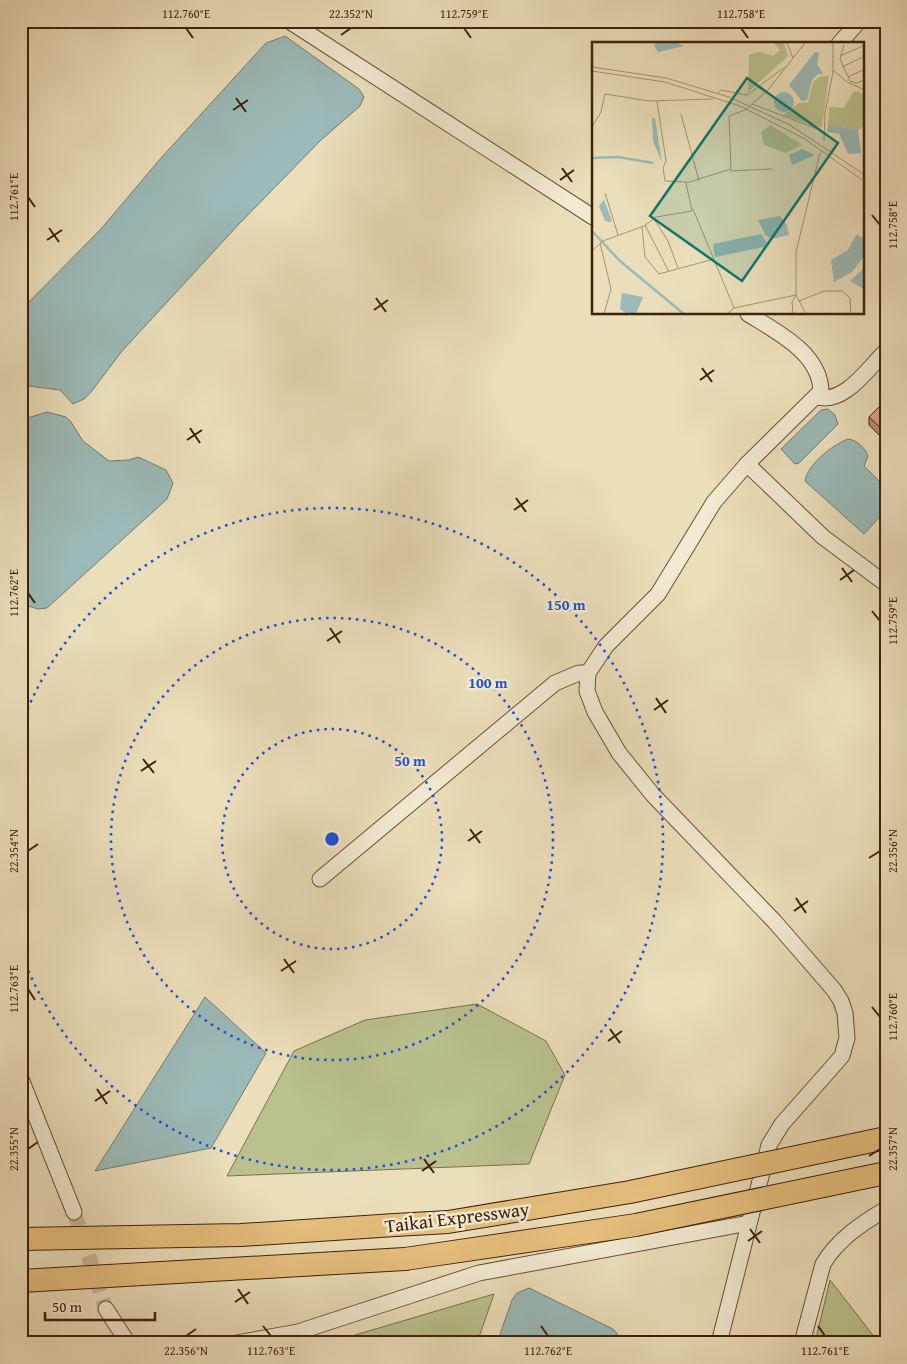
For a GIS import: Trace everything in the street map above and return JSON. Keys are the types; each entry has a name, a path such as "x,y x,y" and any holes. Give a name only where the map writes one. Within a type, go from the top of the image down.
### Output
{"highway":[{"name":"Taikai Expressway","path":"21,1239 240,1235 448,1222 621,1193 886,1138"},
{"name":"Taikai Expressway","path":"21,1281 405,1259 636,1225 886,1173"}],"street":[{"path":"289,21 592,216"},
{"path":"841,42 859,21"},
{"path":"719,1343 772,1140 842,1056 847,1038 845,1013 840,1001 828,984 775,922 653,795 619,753 595,712 587,691 588,673 606,646 658,594 714,502 747,464 818,397 821,391 821,379 812,362 777,332 750,315"},
{"path":"818,397 831,399 843,394 886,351"},
{"path":"747,464 823,537 886,584"},
{"path":"320,879 555,683 579,674 588,673"},
{"path":"21,1079 74,1212"},
{"path":"802,1343 823,1264 827,1257 856,1228 886,1209"},
{"path":"236,1343 298,1332 480,1273 749,1223"},
{"path":"106,1309 128,1343"}],"green space":[{"path":"477,1004 546,1041 565,1075 529,1164 227,1176 294,1051 365,1020"},
{"path":"830,1280 879,1343 815,1343"},
{"path":"494,1294 477,1343 328,1343"}],"water":[{"path":"285,36 359,89 364,97 360,106 321,140 239,224 122,351 84,399 73,404 60,390 21,385 21,310 101,229 161,158 266,43"},
{"path":"828,409 835,415 838,424 799,463 795,464 781,449 821,410"},
{"path":"47,412 66,417 83,441 109,461 129,460 138,457 166,470 173,483 167,499 47,608 38,609 21,604 21,420"},
{"path":"848,439 857,443 865,450 868,456 864,466 886,488 886,510 864,534 805,481 811,468 822,456"},
{"path":"205,997 266,1053 211,1148 95,1171"},
{"path":"529,1288 613,1329 621,1338 622,1343 497,1343 512,1300 517,1293"}],"building":[{"path":"886,400 886,430 884,431 869,417"}],"tunnel":[{"path":"74,1212 106,1309"}]}
